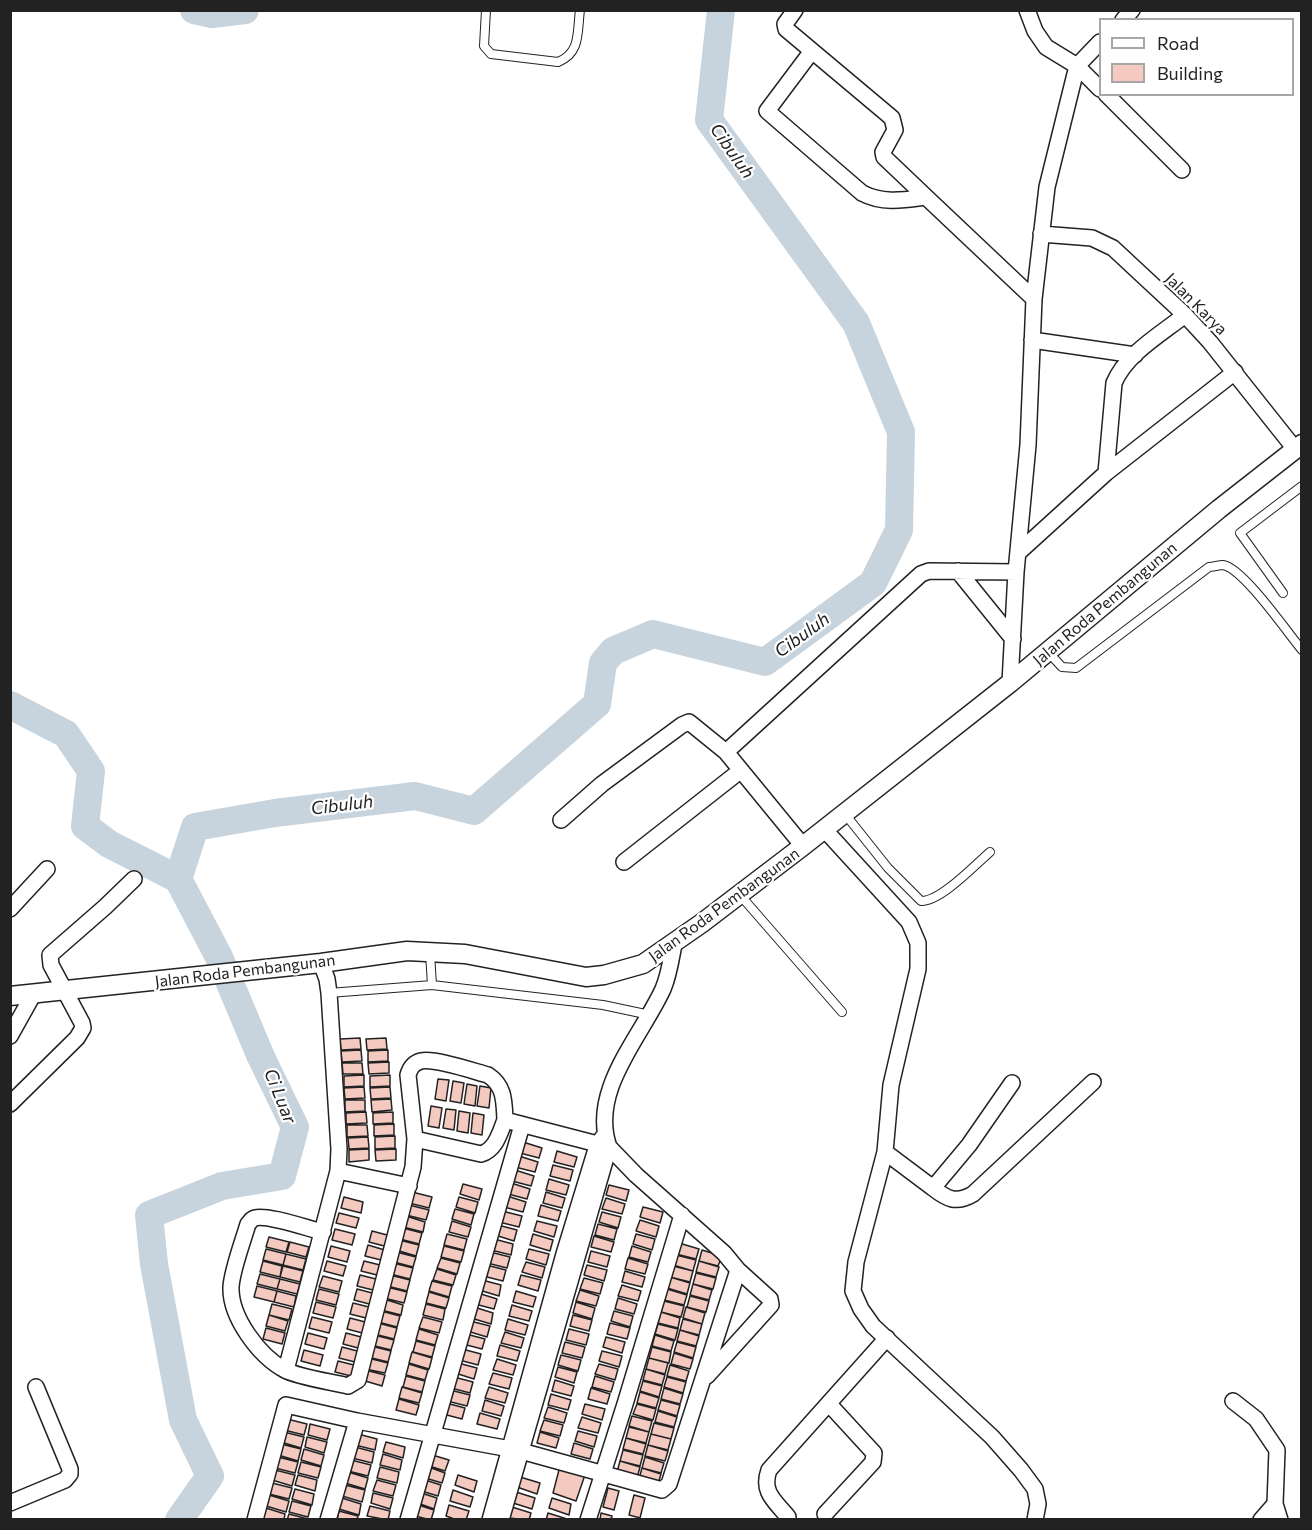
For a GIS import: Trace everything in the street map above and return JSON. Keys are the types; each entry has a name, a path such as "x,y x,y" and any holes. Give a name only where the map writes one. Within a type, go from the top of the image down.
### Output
{"street":[{"path":"795,10 784,27 892,118 895,130 883,152 884,157 1034,299"},
{"path":"1027,10 1035,31 1046,47 1077,66 1099,87"},
{"path":"1010,683 1016,572 1028,445 1034,299 1047,187 1077,66 1099,44"},
{"path":"812,51 767,111 862,194 885,201 926,197"},
{"path":"1108,96 1182,170"},
{"name":"Jalan Karya","path":"1041,234 1092,238 1113,248 1185,315 1298,446"},
{"path":"1106,473 1114,383 1118,375 1135,355 1185,315"},
{"path":"1032,340 1135,355"},
{"path":"1019,552 1106,473 1234,372"},
{"name":"Jalan Roda Pembangunan","path":"10,996 255,971 391,952 430,951 465,954 586,977 604,975 643,964 674,944 803,846 1010,683 1298,446"},
{"path":"726,752 921,574 929,571 1016,572"},
{"path":"958,571 1013,639"},
{"path":"561,820 602,784 686,723 694,724 726,752 803,846"},
{"path":"624,862 740,771"},
{"path":"824,829 909,922 918,943 918,969 891,1085 885,1152 855,1262 853,1291 873,1326 992,1437 1021,1470 1035,1489 1038,1504 1035,1520"},
{"path":"10,909 46,869"},
{"path":"10,1104 81,1033 82,1023 63,991 51,965 50,956 134,879"},
{"path":"501,1520 515,1450 604,1142 606,1107 618,1068 650,1015 668,976 674,944"},
{"path":"286,1370 338,1171 339,1149 329,993 321,963"},
{"path":"10,1036 34,993"},
{"path":"323,1232 258,1217 248,1224 231,1287 233,1301 246,1333 262,1352 286,1370 348,1386 358,1380 409,1186 415,1139 408,1075 410,1068 420,1061 430,1061 488,1075 502,1090 505,1120 488,1152 482,1154 415,1139"},
{"path":"885,1152 945,1198 957,1201 973,1194 1094,1082"},
{"path":"933,1188 969,1145 1012,1083"},
{"path":"505,1120 604,1142 636,1175 724,1253 738,1270 770,1299 771,1305 703,1380"},
{"path":"408,1520 522,1125"},
{"path":"338,1171 409,1186"},
{"path":"588,1520 682,1215"},
{"path":"255,1520 286,1405 357,1421 515,1450 657,1489 666,1488 669,1485 738,1270"},
{"path":"788,1516 769,1494 766,1478 769,1470 887,1338"},
{"path":"11,1502 65,1480 70,1474 70,1469 36,1387"},
{"path":"1233,1401 1256,1419 1277,1450 1275,1504 1280,1520"},
{"path":"825,1514 873,1462 874,1453 829,1404"},
{"path":"328,1520 357,1421"},
{"path":"490,1520 515,1450"},
{"path":"1261,1520 1275,1504"}],"lane":[{"path":"486,10 484,46 491,54 558,62 567,58 576,45 580,10"},
{"path":"1283,594 1240,532 1302,486"},
{"path":"1048,652 1062,667 1076,668 1209,567 1222,565 1234,570 1249,584 1302,650"},
{"path":"844,813 888,868 921,901 933,899 990,852"},
{"path":"739,894 842,1012"},
{"path":"430,951 432,985"},
{"path":"329,993 432,985 603,1005 650,1015"}],"building":[{"path":"360,1038 361,1049 341,1050 340,1039"},
{"path":"386,1038 387,1049 367,1050 366,1039"},
{"path":"361,1050 362,1061 342,1062 341,1051"},
{"path":"388,1050 388,1061 368,1062 368,1051"},
{"path":"389,1062 389,1073 369,1074 368,1063"},
{"path":"342,1063 362,1063 363,1074 343,1074"},
{"path":"364,1075 364,1086 344,1087 344,1076"},
{"path":"390,1075 390,1086 370,1087 370,1076"},
{"path":"438,1079 449,1080 446,1101 435,1099"},
{"path":"453,1081 464,1083 461,1103 450,1101"},
{"path":"467,1084 477,1086 475,1106 464,1104"},
{"path":"480,1086 491,1088 489,1108 477,1106"},
{"path":"364,1087 365,1098 345,1099 344,1088"},
{"path":"390,1087 391,1098 371,1099 370,1088"},
{"path":"391,1099 392,1110 372,1112 371,1100"},
{"path":"345,1100 365,1100 365,1111 345,1112"},
{"path":"431,1106 442,1108 439,1128 428,1126"},
{"path":"446,1109 456,1110 454,1130 443,1128"},
{"path":"459,1111 470,1113 468,1133 457,1131"},
{"path":"366,1112 367,1123 346,1124 346,1113"},
{"path":"393,1112 393,1123 373,1124 373,1113"},
{"path":"473,1113 484,1115 482,1135 471,1133"},
{"path":"394,1124 394,1135 374,1136 374,1125"},
{"path":"347,1125 367,1125 368,1136 347,1137"},
{"path":"395,1136 395,1148 375,1149 375,1137"},
{"path":"368,1137 369,1148 349,1149 348,1138"},
{"path":"523,1142 542,1148 539,1158 520,1153"},
{"path":"369,1149 369,1160 349,1162 349,1150"},
{"path":"396,1149 396,1160 376,1161 375,1150"},
{"path":"557,1151 577,1157 574,1167 554,1162"},
{"path":"519,1156 538,1162 535,1172 515,1167"},
{"path":"553,1165 573,1170 570,1181 550,1176"},
{"path":"515,1170 534,1176 531,1186 512,1181"},
{"path":"549,1179 569,1185 566,1195 546,1190"},
{"path":"511,1183 530,1189 527,1199 508,1194"},
{"path":"463,1184 482,1189 479,1200 460,1194"},
{"path":"609,1185 629,1190 626,1201 606,1195"},
{"path":"412,1192 432,1197 429,1208 409,1203"},
{"path":"546,1192 565,1198 562,1208 543,1203"},
{"path":"507,1196 526,1202 523,1212 504,1207"},
{"path":"344,1197 363,1202 361,1213 341,1208"},
{"path":"459,1197 478,1202 475,1213 456,1207"},
{"path":"606,1198 625,1204 622,1214 602,1209"},
{"path":"409,1205 429,1210 426,1220 406,1215"},
{"path":"541,1205 561,1211 558,1221 538,1216"},
{"path":"643,1207 663,1212 660,1223 640,1217"},
{"path":"455,1209 474,1214 471,1225 452,1219"},
{"path":"502,1211 522,1216 519,1227 499,1222"},
{"path":"602,1212 621,1217 618,1228 599,1222"},
{"path":"339,1213 359,1218 356,1228 336,1223"},
{"path":"406,1216 425,1222 423,1232 403,1227"},
{"path":"640,1220 659,1226 656,1237 636,1231"},
{"path":"452,1221 471,1227 468,1237 449,1232"},
{"path":"537,1221 557,1226 554,1237 534,1231"},
{"path":"598,1224 617,1229 614,1240 595,1235"},
{"path":"498,1225 517,1230 514,1241 495,1235"},
{"path":"403,1228 422,1233 419,1244 400,1239"},
{"path":"335,1229 355,1234 352,1245 332,1240"},
{"path":"372,1231 391,1236 388,1247 369,1242"},
{"path":"447,1234 467,1239 464,1250 444,1245"},
{"path":"533,1234 553,1240 550,1251 530,1245"},
{"path":"636,1234 655,1239 652,1250 633,1244"},
{"path":"594,1236 614,1242 611,1252 591,1247"},
{"path":"269,1237 289,1242 286,1252 266,1247"},
{"path":"494,1239 513,1244 511,1255 491,1250"},
{"path":"399,1240 419,1245 416,1256 396,1250"},
{"path":"290,1242 309,1247 306,1257 287,1252"},
{"path":"679,1243 699,1249 696,1259 676,1254"},
{"path":"368,1245 388,1251 385,1261 365,1256"},
{"path":"331,1246 350,1251 347,1262 328,1257"},
{"path":"444,1246 464,1251 461,1262 441,1257"},
{"path":"632,1246 651,1252 648,1262 629,1257"},
{"path":"266,1249 286,1254 283,1265 263,1260"},
{"path":"529,1249 549,1254 546,1265 526,1259"},
{"path":"702,1250 722,1256 718,1266 699,1261"},
{"path":"591,1251 610,1256 607,1267 588,1262"},
{"path":"396,1252 416,1257 413,1267 394,1262"},
{"path":"490,1252 510,1257 507,1268 487,1263"},
{"path":"286,1254 306,1259 303,1270 283,1265"},
{"path":"676,1255 696,1260 693,1271 673,1265"},
{"path":"441,1258 460,1263 457,1274 437,1268"},
{"path":"628,1258 648,1264 645,1274 625,1269"},
{"path":"263,1261 282,1266 280,1277 260,1272"},
{"path":"327,1261 346,1266 343,1276 324,1271"},
{"path":"364,1261 384,1266 381,1276 361,1271"},
{"path":"699,1261 719,1267 716,1277 696,1272"},
{"path":"526,1262 545,1267 542,1278 522,1272"},
{"path":"393,1263 413,1268 410,1279 390,1274"},
{"path":"486,1265 506,1270 503,1281 483,1276"},
{"path":"587,1265 607,1270 604,1281 584,1275"},
{"path":"283,1266 303,1271 300,1282 280,1277"},
{"path":"673,1266 693,1271 690,1282 670,1277"},
{"path":"437,1269 456,1275 453,1285 433,1280"},
{"path":"625,1271 645,1277 642,1287 622,1282"},
{"path":"696,1273 716,1278 713,1289 693,1284"},
{"path":"260,1274 280,1279 277,1289 257,1284"},
{"path":"360,1275 380,1280 377,1291 357,1286"},
{"path":"390,1275 410,1280 407,1291 387,1286"},
{"path":"521,1275 541,1280 538,1291 518,1285"},
{"path":"323,1276 342,1281 339,1292 319,1287"},
{"path":"670,1277 690,1283 687,1294 667,1288"},
{"path":"584,1278 603,1283 600,1294 580,1289"},
{"path":"280,1279 300,1284 297,1294 277,1289"},
{"path":"482,1280 501,1285 499,1296 479,1290"},
{"path":"432,1281 452,1286 449,1297 429,1291"},
{"path":"693,1284 712,1290 709,1300 690,1295"},
{"path":"622,1285 641,1291 638,1301 618,1296"},
{"path":"257,1286 277,1291 274,1302 254,1297"},
{"path":"387,1287 407,1292 404,1303 384,1298"},
{"path":"319,1289 339,1294 336,1305 316,1300"},
{"path":"357,1289 376,1294 373,1305 354,1300"},
{"path":"667,1289 687,1295 684,1305 664,1300"},
{"path":"580,1290 599,1296 596,1306 576,1301"},
{"path":"277,1291 296,1296 294,1307 274,1302"},
{"path":"516,1291 536,1297 533,1307 513,1302"},
{"path":"429,1292 449,1298 446,1308 426,1303"},
{"path":"478,1293 497,1299 494,1309 475,1304"},
{"path":"690,1296 709,1301 706,1312 687,1307"},
{"path":"618,1298 637,1304 634,1314 615,1309"},
{"path":"384,1299 403,1305 401,1315 381,1310"},
{"path":"664,1301 684,1306 681,1317 661,1312"},
{"path":"316,1302 336,1307 333,1318 313,1313"},
{"path":"576,1302 595,1308 592,1319 573,1313"},
{"path":"353,1303 373,1308 370,1319 350,1314"},
{"path":"272,1304 292,1309 289,1320 269,1315"},
{"path":"426,1304 445,1309 443,1320 423,1315"},
{"path":"512,1305 532,1311 529,1321 509,1316"},
{"path":"474,1307 493,1313 491,1324 471,1318"},
{"path":"686,1307 705,1313 702,1324 683,1318"},
{"path":"381,1311 400,1316 397,1327 378,1322"},
{"path":"614,1311 633,1316 630,1327 611,1321"},
{"path":"661,1312 680,1318 678,1328 658,1323"},
{"path":"269,1315 288,1321 285,1331 266,1326"},
{"path":"573,1315 592,1320 589,1331 570,1326"},
{"path":"312,1317 332,1322 329,1333 309,1328"},
{"path":"423,1317 442,1322 439,1333 419,1328"},
{"path":"350,1318 369,1323 366,1334 347,1329"},
{"path":"508,1319 528,1325 525,1335 505,1330"},
{"path":"683,1319 702,1324 699,1335 680,1330"},
{"path":"470,1321 490,1326 487,1337 467,1331"},
{"path":"378,1323 397,1328 394,1339 374,1334"},
{"path":"610,1323 630,1328 627,1339 607,1334"},
{"path":"658,1324 678,1329 675,1340 655,1334"},
{"path":"266,1328 285,1333 282,1344 263,1339"},
{"path":"419,1329 438,1335 435,1345 416,1340"},
{"path":"569,1329 589,1334 586,1345 566,1340"},
{"path":"680,1330 699,1336 696,1346 677,1341"},
{"path":"505,1332 524,1338 521,1348 501,1343"},
{"path":"308,1333 327,1338 324,1349 305,1344"},
{"path":"346,1333 365,1338 362,1349 343,1344"},
{"path":"466,1334 485,1339 482,1349 463,1344"},
{"path":"374,1335 394,1340 391,1350 371,1345"},
{"path":"655,1335 674,1341 671,1351 652,1346"},
{"path":"606,1337 625,1342 622,1353 603,1347"},
{"path":"416,1341 435,1346 432,1357 413,1352"},
{"path":"565,1342 585,1347 582,1358 562,1353"},
{"path":"677,1342 696,1347 693,1358 674,1352"},
{"path":"500,1345 520,1351 517,1361 497,1356"},
{"path":"371,1346 391,1351 388,1362 368,1357"},
{"path":"342,1347 361,1352 359,1363 339,1358"},
{"path":"652,1347 671,1352 669,1363 649,1358"},
{"path":"462,1349 481,1354 478,1365 459,1360"},
{"path":"304,1350 323,1355 320,1366 301,1361"},
{"path":"602,1351 622,1356 619,1367 599,1361"},
{"path":"412,1352 432,1358 429,1369 409,1363"},
{"path":"674,1353 693,1359 690,1369 671,1364"},
{"path":"561,1355 581,1360 578,1371 558,1365"},
{"path":"368,1358 388,1363 385,1373 365,1369"},
{"path":"649,1358 668,1363 665,1374 646,1369"},
{"path":"497,1359 516,1365 513,1375 493,1370"},
{"path":"338,1361 358,1366 355,1377 335,1372"},
{"path":"458,1363 477,1368 474,1379 455,1373"},
{"path":"409,1364 428,1370 425,1380 406,1375"},
{"path":"599,1364 618,1369 615,1380 595,1374"},
{"path":"670,1365 689,1371 686,1381 667,1376"},
{"path":"558,1367 577,1372 574,1383 555,1377"},
{"path":"646,1369 665,1375 662,1385 643,1380"},
{"path":"365,1370 385,1375 382,1386 362,1380"},
{"path":"493,1373 512,1378 509,1389 489,1384"},
{"path":"406,1376 425,1381 422,1392 403,1387"},
{"path":"595,1376 614,1382 611,1392 592,1387"},
{"path":"454,1377 473,1382 470,1393 451,1388"},
{"path":"667,1377 686,1382 683,1393 664,1387"},
{"path":"555,1380 574,1386 571,1396 552,1391"},
{"path":"643,1381 662,1386 659,1397 640,1391"},
{"path":"402,1387 422,1393 419,1403 399,1398"},
{"path":"489,1387 508,1393 505,1403 485,1398"},
{"path":"591,1388 610,1394 607,1404 588,1399"},
{"path":"664,1388 683,1394 680,1404 661,1399"},
{"path":"450,1390 470,1395 467,1406 447,1401"},
{"path":"640,1392 659,1398 656,1408 637,1403"},
{"path":"551,1394 571,1400 568,1410 548,1405"},
{"path":"399,1399 419,1405 416,1415 396,1410"},
{"path":"485,1400 504,1406 501,1416 482,1411"},
{"path":"661,1400 680,1405 677,1416 658,1410"},
{"path":"446,1403 465,1408 462,1419 443,1414"},
{"path":"585,1404 605,1409 602,1420 582,1414"},
{"path":"637,1404 656,1409 653,1420 633,1414"},
{"path":"548,1407 567,1413 564,1423 544,1418"},
{"path":"658,1411 677,1417 674,1427 655,1422"},
{"path":"480,1413 500,1419 497,1429 477,1424"},
{"path":"632,1416 652,1421 649,1432 629,1426"},
{"path":"582,1417 601,1423 598,1433 578,1428"},
{"path":"287,1419 307,1424 304,1435 284,1430"},
{"path":"544,1420 563,1425 560,1436 540,1431"},
{"path":"654,1423 674,1428 671,1439 651,1434"},
{"path":"310,1424 330,1429 327,1440 308,1435"},
{"path":"629,1427 649,1432 646,1443 626,1438"},
{"path":"578,1431 597,1436 594,1447 575,1441"},
{"path":"284,1432 304,1437 301,1448 281,1442"},
{"path":"540,1432 559,1438 556,1448 537,1443"},
{"path":"358,1434 377,1439 375,1450 355,1445"},
{"path":"651,1434 671,1439 668,1450 648,1445"},
{"path":"307,1437 327,1442 324,1453 305,1447"},
{"path":"626,1438 646,1444 643,1454 623,1449"},
{"path":"386,1442 405,1447 403,1458 383,1452"},
{"path":"574,1443 593,1449 590,1459 571,1454"},
{"path":"281,1444 301,1449 298,1461 278,1455"},
{"path":"648,1445 668,1451 665,1461 645,1456"},
{"path":"355,1447 374,1452 372,1463 352,1458"},
{"path":"304,1449 324,1455 321,1466 301,1460"},
{"path":"623,1450 643,1455 640,1466 620,1461"},
{"path":"383,1454 402,1460 400,1470 380,1465"},
{"path":"429,1454 449,1460 445,1471 426,1465"},
{"path":"278,1457 298,1462 295,1473 275,1468"},
{"path":"645,1457 664,1463 661,1473 642,1468"},
{"path":"351,1460 371,1465 368,1476 348,1471"},
{"path":"620,1461 640,1467 637,1478 617,1472"},
{"path":"301,1462 321,1467 318,1478 298,1473"},
{"path":"426,1466 445,1473 442,1483 422,1477"},
{"path":"560,1466 586,1472 576,1501 553,1493"},
{"path":"380,1467 399,1472 397,1483 377,1478"},
{"path":"642,1468 661,1474 658,1484 639,1479"},
{"path":"275,1470 295,1475 292,1486 272,1480"},
{"path":"348,1472 368,1478 365,1489 345,1483"},
{"path":"298,1475 317,1480 315,1491 295,1485"},
{"path":"458,1475 477,1481 474,1492 455,1485"},
{"path":"520,1477 540,1483 537,1494 517,1487"},
{"path":"422,1479 441,1485 438,1496 418,1490"},
{"path":"377,1480 396,1485 393,1496 373,1491"},
{"path":"272,1483 292,1488 289,1499 269,1494"},
{"path":"345,1485 365,1490 362,1502 342,1496"},
{"path":"608,1488 619,1491 614,1510 603,1507"},
{"path":"295,1489 314,1494 312,1505 292,1499"},
{"path":"453,1490 473,1497 470,1507 450,1501"},
{"path":"418,1492 437,1498 434,1509 415,1502"},
{"path":"516,1492 535,1498 532,1509 513,1503"},
{"path":"373,1493 393,1498 390,1509 371,1503"},
{"path":"269,1495 289,1501 286,1512 266,1506"},
{"path":"634,1495 645,1498 640,1518 629,1515"},
{"path":"342,1498 361,1504 359,1515 339,1509"},
{"path":"552,1498 571,1504 569,1515 549,1508"},
{"path":"292,1501 311,1506 308,1517 289,1512"},
{"path":"415,1504 434,1510 431,1520 411,1515"},
{"path":"449,1505 469,1511 466,1520 446,1516"},
{"path":"370,1506 390,1511 388,1520 367,1516"},
{"path":"512,1507 531,1513 529,1520 509,1518"},
{"path":"266,1508 285,1514 284,1520 263,1519"},
{"path":"339,1511 358,1516 357,1520 337,1520"},
{"path":"548,1513 567,1519 567,1520 546,1520"},
{"path":"601,1513 612,1516 611,1520 600,1520"},
{"path":"289,1514 308,1519 308,1520 287,1520"}],"waterway":[{"name":"Ci Luar","path":"194,10 212,14 245,10"},
{"name":"Cibuluh","path":"178,879 195,827 275,813 415,796 474,811 597,704 603,663 613,651 653,634 765,662 873,583 899,530 901,432 856,323 709,120 721,10"},
{"name":"Ci Luar","path":"10,705 66,734 91,771 85,826 109,844 178,879 219,957 261,1057 295,1127 282,1176 222,1186 149,1215 154,1264 183,1420 210,1476 179,1520"}]}
